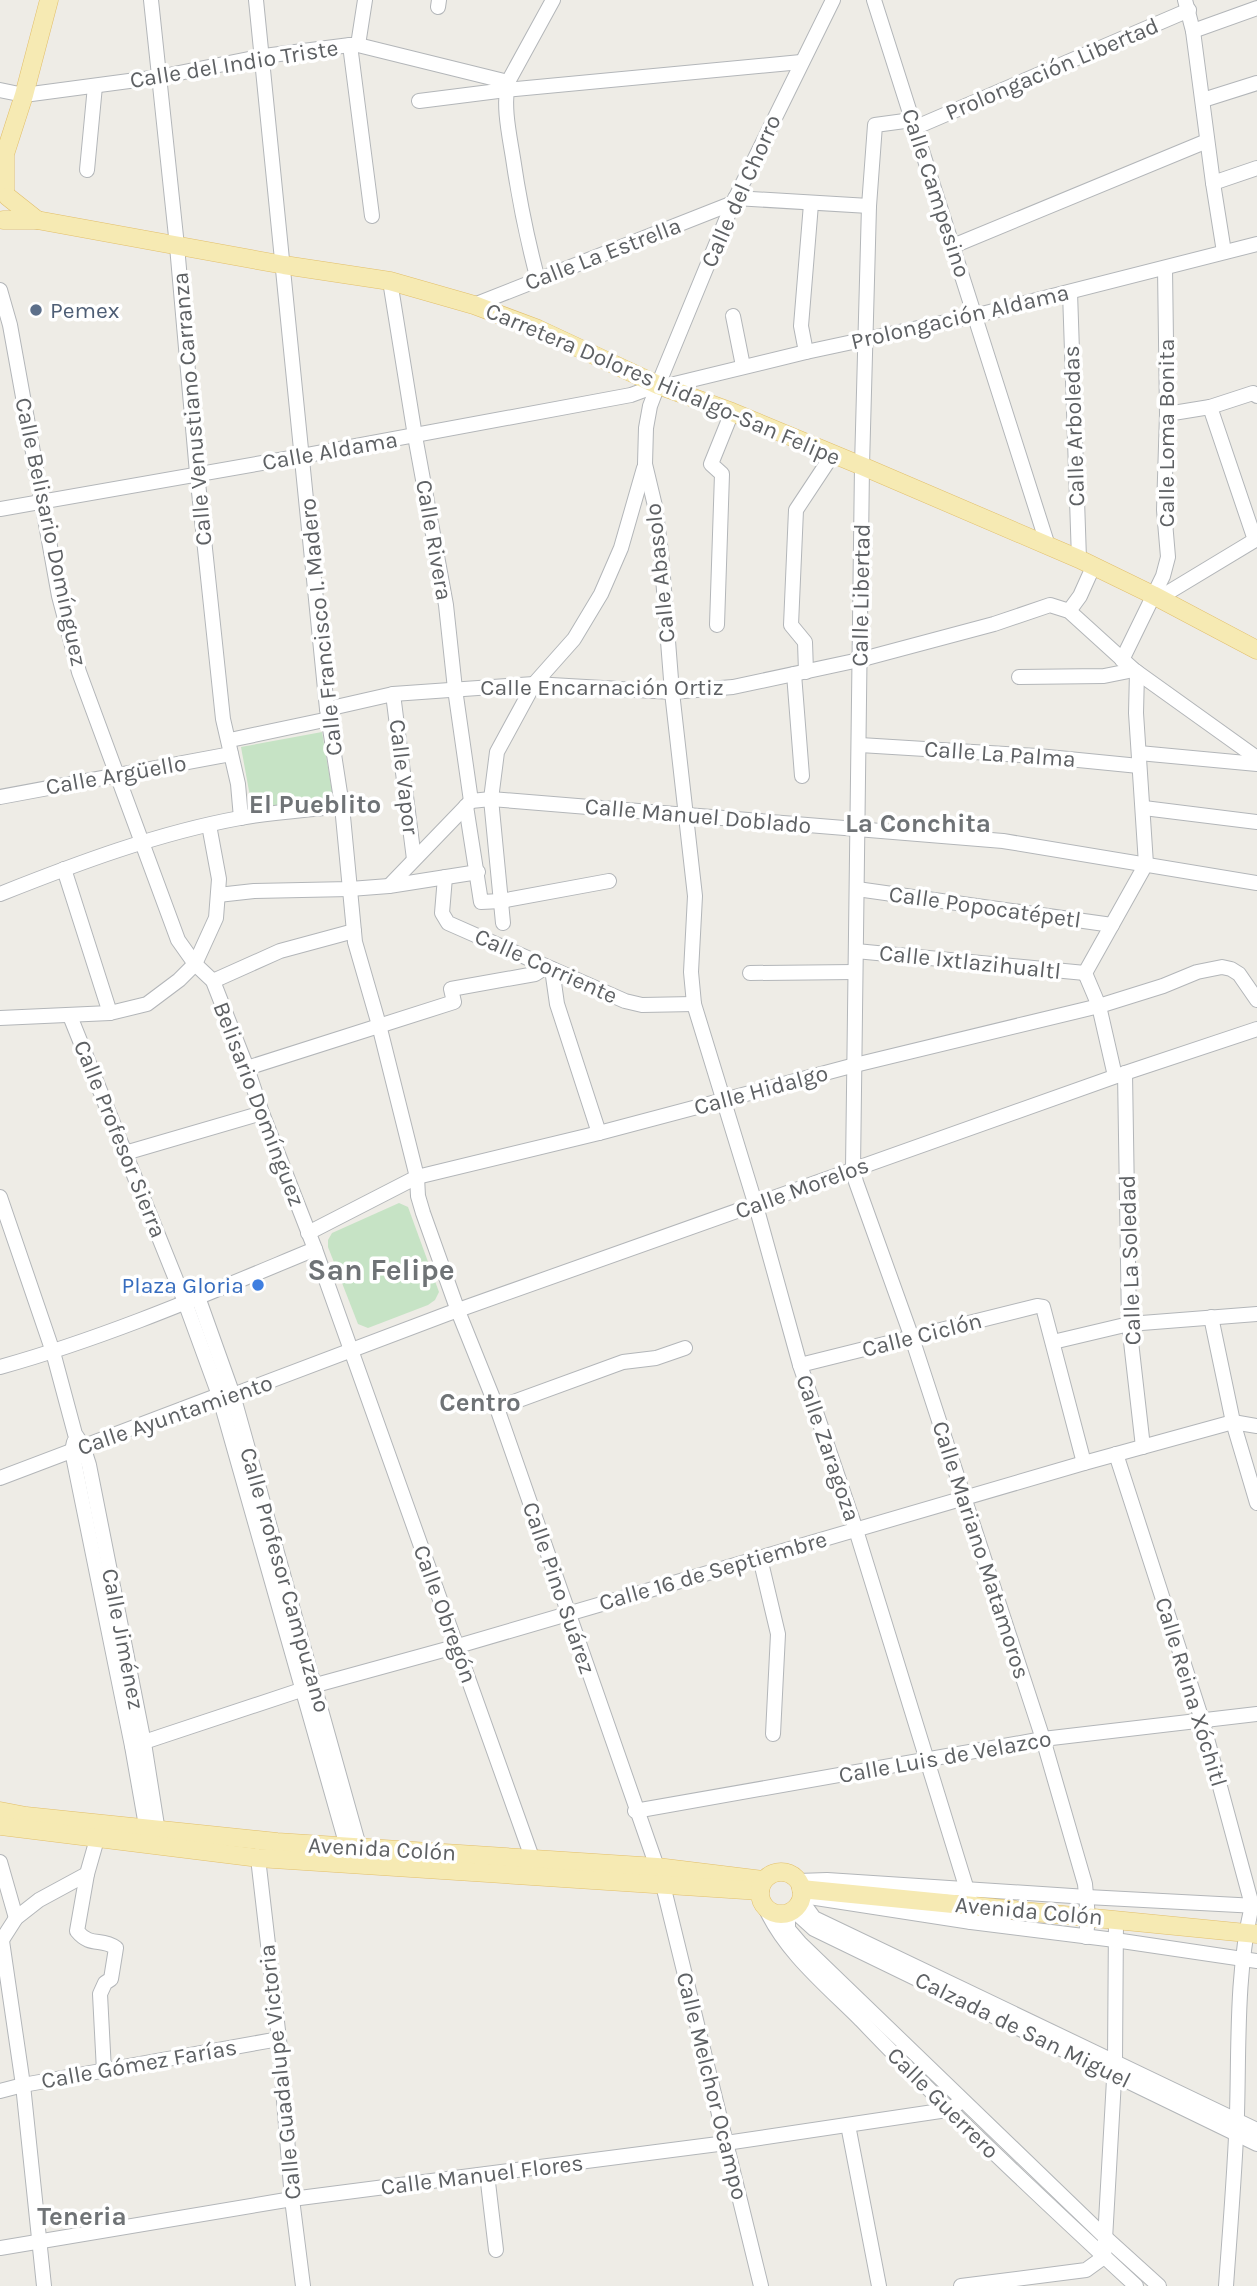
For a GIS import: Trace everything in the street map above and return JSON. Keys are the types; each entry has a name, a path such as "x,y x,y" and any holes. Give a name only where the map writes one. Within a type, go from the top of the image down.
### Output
{"main road":[{"path":"2,221 9,205 4,190 2,157 24,95 49,0"},
{"name":"Carretera Dolores Hidalgo-San Felipe","path":"4,190 37,220"},
{"name":"Carretera Dolores Hidalgo-San Felipe","path":"2,221 37,220 284,265 390,281 474,305 538,329 660,386 732,412 1048,546 1156,596 1257,650"},
{"name":"Avenida Colón","path":"0,1811 97,1831"},
{"name":"Avenida Colón","path":"0,1826 97,1831 538,1877 763,1893"},
{"name":"Avenida Colón","path":"153,1837 258,1858 532,1858 657,1867 763,1893"},
{"path":"775,1873 788,1873 797,1898 776,1913 763,1893 775,1873"},
{"name":"Avenida Colón","path":"797,1898 972,1914 1116,1919 1251,1933"}],"street":[{"name":"Calle Venustiano Carranza","path":"151,0 223,719 239,785 241,818"},
{"name":"Calle Francisco I. Madero","path":"257,0 328,714 342,806 355,942 417,1177 418,1196 458,1311"},
{"path":"365,0 354,45 372,216"},
{"path":"538,280 523,221 506,113 507,86 553,0"},
{"name":"Calle del Chorro","path":"660,386 734,201 833,0"},
{"name":"Calle Campesino","path":"874,0 1048,546"},
{"path":"1187,5 1224,253"},
{"name":"Prolongación Libertad","path":"875,125 913,124 1187,5"},
{"path":"1192,31 1257,8"},
{"name":"Calle del Indio Triste","path":"0,90 24,95 95,86 264,57 354,45 507,86 801,62"},
{"path":"1203,100 1257,83"},
{"path":"87,170 95,86"},
{"path":"419,101 507,86"},
{"name":"Calle Libertad","path":"853,1169 862,466 869,206 875,125"},
{"path":"953,246 1207,141"},
{"path":"1213,183 1257,168"},
{"name":"Calle La Estrella","path":"474,305 734,201 869,206"},
{"path":"806,352 801,326 811,204"},
{"name":"Prolongación Aldama","path":"660,386 974,316 1257,244"},
{"name":"Calle Loma Bonita","path":"1122,660 1156,596 1168,556 1164,510 1167,414 1165,268"},
{"name":"Calle Rivera","path":"390,281 446,605 481,902"},
{"name":"Calle Belisario Domínguez","path":"0,290 5,326 43,501 59,596 79,672 178,940 195,964 213,981"},
{"name":"Calle Arboledas","path":"1070,292 1086,563"},
{"path":"733,316 743,366"},
{"name":"Calle Aldama","path":"0,509 415,436 631,395 660,386"},
{"name":"Calle Abasolo","path":"660,386 650,406 645,464 655,506 661,552 672,692 695,896 691,972"},
{"path":"1167,414 1210,407 1253,393 1257,396"},
{"path":"1156,596 1256,540 1210,407"},
{"path":"717,625 722,474 711,464 732,412"},
{"path":"803,776 800,673 805,642 791,625 796,510 833,454"},
{"path":"503,923 491,800 497,752 534,684 574,639 601,594 621,548 645,464"},
{"path":"1086,563 1080,596 1069,611 1135,671 1257,758"},
{"name":"Calle Encarnación Ortiz","path":"328,714 393,694 455,689 534,684 672,692 733,687 859,660 994,624 1050,605 1069,611"},
{"path":"1019,677 1104,676 1135,671"},
{"path":"1086,975 1146,864 1135,671"},
{"name":"Calle Vapor","path":"393,694 414,859"},
{"name":"Calle Argüello","path":"0,797 115,775 230,747 328,714"},
{"name":"Calle La Palma","path":"860,745 1038,756 1257,764"},
{"name":"Calle Manuel Doblado","path":"469,803 491,800 1003,841 1257,883"},
{"path":"389,886 469,803"},
{"path":"0,894 142,843 209,825 241,818 342,806"},
{"path":"1144,808 1257,822"},
{"path":"0,1018 110,1013 147,1004 179,980 195,964 216,918 219,879 209,825"},
{"path":"64,869 110,1013"},
{"path":"218,895 287,889 389,886 478,872"},
{"name":"Calle Corriente","path":"445,877 442,913 448,923 625,1002 642,1005 694,1001"},
{"name":"Calle Corriente","path":"481,902 501,901 609,881"},
{"name":"Calle Popocatépetl","path":"858,889 1112,925"},
{"name":"Belisario Domínguez","path":"349,1352 308,1233 213,981 279,951 354,931"},
{"name":"Calle Ixtlazihualtl","path":"856,951 1086,975"},
{"name":"Calle Hidalgo","path":"308,1233 417,1177 599,1133 1163,986 1186,975 1222,967 1231,969 1239,974 1257,1000"},
{"path":"247,1068 454,1002 452,989 535,974 549,968 557,1004 599,1133"},
{"name":"Calle Zaragoza","path":"691,972 694,1001 756,1206 800,1365 856,1530 972,1914"},
{"path":"750,973 855,973"},
{"name":"Calle La Soledad","path":"1086,975 1098,1003 1120,1074 1129,1324 1143,1447"},
{"name":"Calle Profesor Sierra","path":"70,1016 125,1153 191,1299"},
{"name":"Calle Morelos","path":"349,1352 1120,1074 1257,1029"},
{"path":"125,1153 262,1114"},
{"name":"Calle Mariano Matamoros","path":"853,1169 912,1338 1042,1739 1085,1884 1088,1917 1086,1937"},
{"name":"Calle Jiménez","path":"0,1197 53,1352 77,1444 138,1745 153,1837"},
{"path":"0,1367 53,1352 314,1250"},
{"name":"Calle Profesor Campuzano","path":"191,1299 226,1395 356,1856"},
{"name":"Calle Ciclón","path":"800,1365 1037,1306 1043,1307 1053,1342"},
{"name":"Calle Pino Suárez","path":"458,1311 497,1408 635,1811 657,1867"},
{"path":"1084,1463 1053,1342 1129,1324 1257,1314"},
{"path":"1211,1317 1233,1422 1257,1503"},
{"path":"497,1408 623,1362 656,1358 685,1348"},
{"name":"Calle Ayuntamiento","path":"0,1478 77,1444 349,1352"},
{"name":"Calle Obregón","path":"349,1352 458,1646 538,1877"},
{"name":"Calle 16 de Septiembre","path":"138,1745 309,1687 1084,1463 1233,1422 1257,1426"},
{"name":"Calle Reina Xóchitl","path":"1116,1454 1202,1720 1253,1901 1251,1933 1242,1959 1236,2127 1226,2286"},
{"path":"760,1558 778,1634 773,1734"},
{"name":"Calle Luis de Velazco","path":"635,1811 1042,1739 1257,1714"},
{"path":"97,1831 77,1931 85,1940 111,1944 116,1948 111,1979 105,1983 100,1994 104,2071"},
{"name":"Calle Guadalupe Victoria","path":"258,1858 303,2286"},
{"path":"0,1862 16,1918"},
{"path":"44,2286 23,2085 1,1942 16,1918 39,1900 87,1874"},
{"path":"797,1898 827,1880 1087,1897 1253,1901"},
{"name":"Calle Melchor Ocampo","path":"663,1885 761,2286"},
{"name":"Calle Guerrero","path":"763,1893 773,1925 872,2022 963,2101 1158,2286"},
{"name":"Calle Guerrero","path":"797,1898 788,1929 821,1972"},
{"name":"Calzada de San Miguel","path":"797,1898 814,1929 1115,2068 1236,2127 1257,2144"},
{"path":"972,1914 1086,1937 1257,1961"},
{"path":"967,2286 1086,2270 1104,2257 1115,2068 1116,1919"},
{"name":"Calle Guerrero","path":"872,2022 947,2110 1136,2286"},
{"name":"Calle Gómez Farías","path":"0,2091 279,2039"},
{"name":"Calle Manuel Flores","path":"0,2248 292,2199 726,2143 947,2110 963,2101"},
{"path":"848,2125 878,2286"},
{"name":"Calzada de San Miguel","path":"1236,2127 1257,2130"},
{"path":"488,2174 496,2250"}],"green space":[{"path":"322,732 333,797 253,813 241,747"},
{"path":"399,1203 408,1207 439,1292 435,1300 428,1305 368,1328 358,1324 328,1247 328,1240 332,1233"}],"place":[{"name":"Pemex","path":"36,310"},
{"name":"Plaza Gloria","path":"258,1285"}],"district":[{"name":"El Pueblito","path":"315,804"},
{"name":"La Conchita","path":"918,823"},
{"name":"San Felipe","path":"381,1270"},
{"name":"Centro","path":"480,1402"},
{"name":"Teneria","path":"82,2216"}]}
